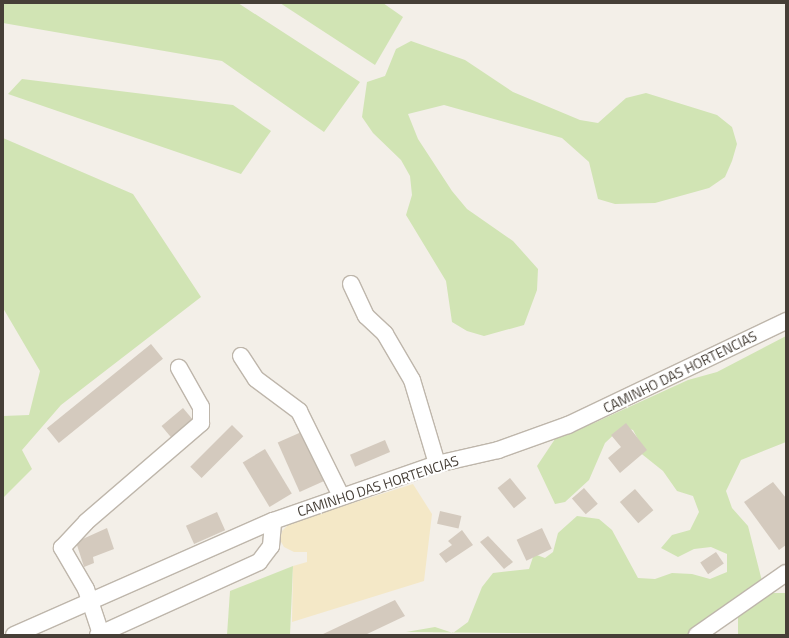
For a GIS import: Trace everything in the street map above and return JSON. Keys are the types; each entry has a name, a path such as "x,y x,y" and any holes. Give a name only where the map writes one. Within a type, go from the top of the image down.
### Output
{"street":[{"path":"351,284 366,316 396,349 412,380 437,464"},
{"name":"CAMINHO DAS HORTENCIAS","path":"14,635 273,521 341,496 437,464 498,450 568,425 786,321"},
{"path":"241,356 256,379 299,411 341,496"},
{"path":"179,368 201,407 201,423 86,522 62,548 90,602 100,634 259,562 271,546 273,521"},
{"path":"697,635 786,573"}],"green space":[{"path":"3,3 238,3 360,82 324,132 222,61 3,23"},
{"path":"280,3 383,3 403,17 375,65"},
{"path":"411,41 465,60 513,92 580,120 598,123 626,98 646,93 717,115 732,127 737,144 732,161 725,177 709,188 655,203 615,204 598,199 589,162 562,138 444,105 408,114 418,139 452,191 467,209 513,241 538,269 537,290 524,325 484,336 467,331 452,322 446,281 406,215 412,195 410,176 401,160 373,133 362,117 367,82 385,76 396,49"},
{"path":"22,79 233,105 271,131 241,174 8,94"},
{"path":"3,138 133,194 201,297 61,405 22,450 32,469 3,498 3,416 29,415 40,371 3,308"},
{"path":"786,336 786,442 741,460 726,491 732,508 748,526 763,585 770,593 786,593 786,635 738,635 738,617 734,614 695,635 454,632 468,622 482,587 493,573 529,569 534,554 545,558 553,552 558,533 577,516 599,519 612,530 638,578 655,579 672,573 692,574 710,579 727,572 727,554 711,547 694,549 678,557 661,548 672,535 690,530 699,512 693,496 677,491 663,471 638,451 640,443 633,430 622,427 605,443 589,480 565,502 555,504 537,466 561,430 594,423 688,380 717,372"},
{"path":"293,566 290,635 227,635 230,591"},
{"path":"435,627 451,632 406,632"}],"sand":[{"path":"413,484 432,514 424,581 292,622 293,566 307,562 307,552 294,552 284,547 280,540 282,531 290,523"}],"building":[{"path":"151,344 163,359 59,443 47,428"},
{"path":"183,408 194,421 172,439 162,426"},
{"path":"626,423 647,450 620,473 608,458 621,447 611,435"},
{"path":"232,425 243,436 202,478 190,467"},
{"path":"306,430 328,479 300,492 278,443"},
{"path":"385,440 390,452 355,467 350,455"},
{"path":"265,449 292,494 269,507 243,462"},
{"path":"510,478 526,498 514,508 498,488"},
{"path":"773,482 786,498 786,545 779,550 744,502"},
{"path":"584,488 598,504 586,514 572,498"},
{"path":"635,489 653,510 638,523 620,502"},
{"path":"440,511 461,516 459,529 437,524"},
{"path":"217,512 225,530 194,544 186,526"},
{"path":"107,528 114,549 93,557 94,563 84,567 76,542"},
{"path":"542,528 552,549 526,561 517,540"},
{"path":"462,530 473,545 446,563 439,554 452,545 448,541"},
{"path":"488,536 513,562 504,569 480,542"},
{"path":"716,552 724,564 708,574 700,563"},
{"path":"395,600 405,616 365,635 321,635"}]}
